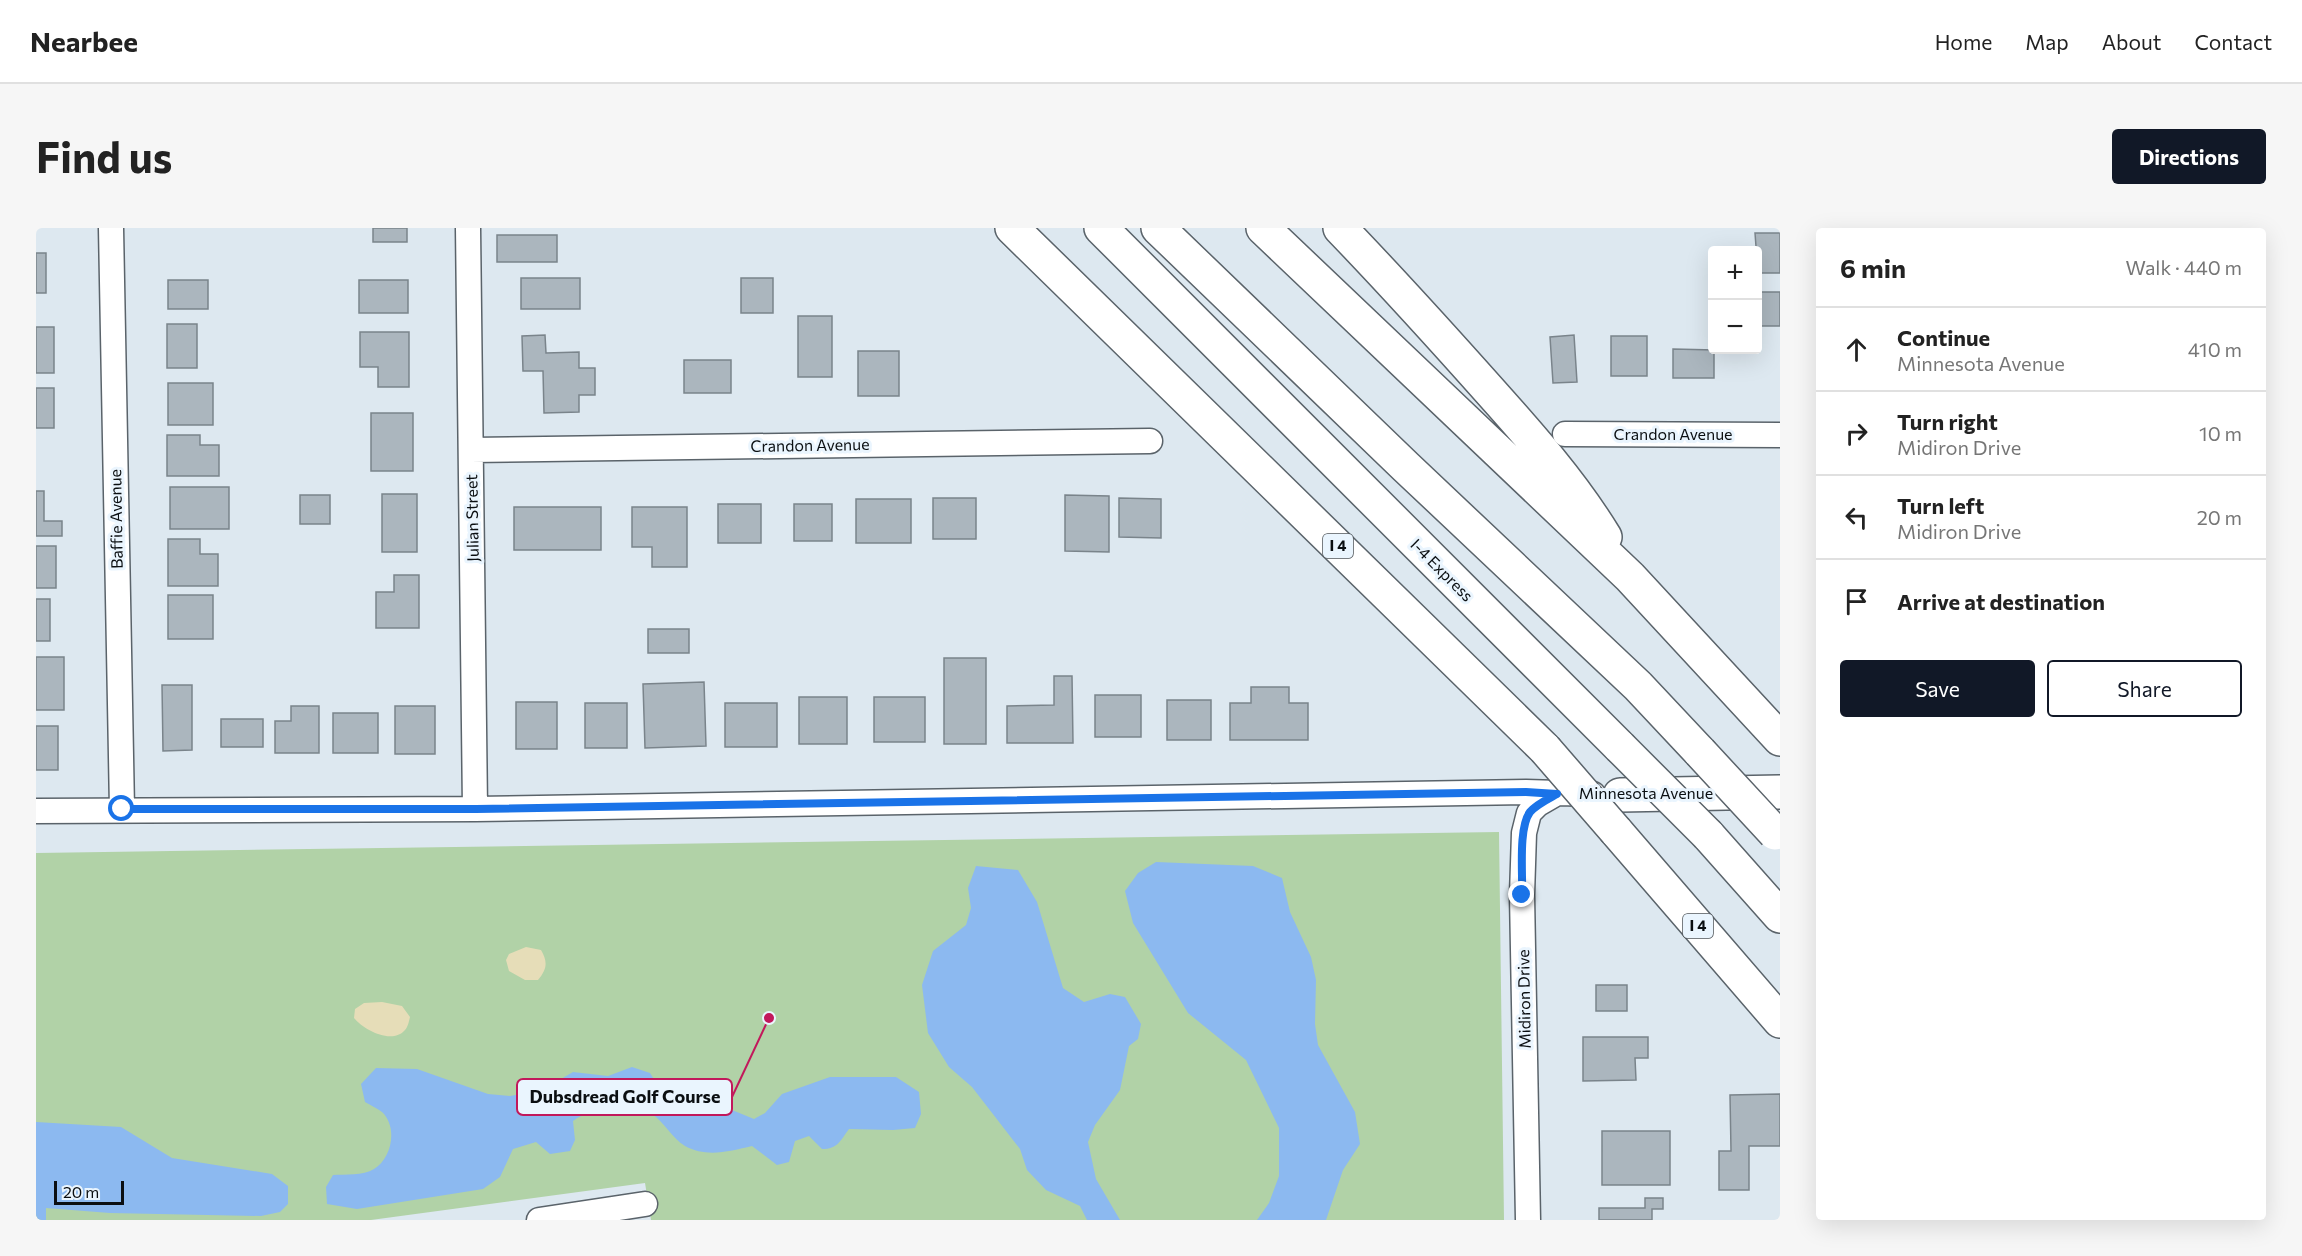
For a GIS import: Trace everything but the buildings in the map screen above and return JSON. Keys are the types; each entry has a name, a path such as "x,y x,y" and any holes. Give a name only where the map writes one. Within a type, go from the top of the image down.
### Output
{"main road":[{"name":"I-4 Express","path":"1101,228 1708,835 1780,916"},
{"path":"1158,228 1638,686 1777,836"},
{"path":"1263,228 1630,577 1780,739"},
{"path":"1340,228 1534,440 1582,499 1630,577"},
{"name":"I 4","path":"1012,230 1545,749 1780,1021"},
{"name":"Minnesota Avenue","path":"1620,795 1780,792"}],"street":[{"name":"Baffie Avenue","path":"111,228 122,809"},
{"name":"Julian Street","path":"468,228 476,809"},
{"name":"Crandon Avenue","path":"1565,434 1780,435"},
{"name":"Crandon Avenue","path":"471,450 1150,441"},
{"name":"Minnesota Avenue","path":"36,811 476,809 1502,793 1620,795"},
{"name":"Midiron Drive","path":"1528,1220 1522,895 1524,833 1529,813 1538,804 1557,794"},
{"path":"539,1220 645,1204"}],"green space":[{"path":"1499,832 1504,1220 651,1220 645,1183 371,1220 36,1220 36,853"}],"sand":[{"path":"526,947 541,950 545,958 545,969 538,980 525,980 509,971 506,960 509,954"},
{"path":"382,1002 402,1006 410,1017 406,1029 399,1034 386,1036 378,1034 364,1027 354,1018 355,1009 364,1003"}],"water":[{"path":"1156,862 1253,866 1282,878 1290,912 1311,957 1316,980 1315,1024 1318,1045 1355,1112 1360,1144 1343,1170 1326,1220 1257,1220 1269,1203 1279,1176 1279,1128 1246,1060 1188,1013 1133,923 1125,891 1138,873"},
{"path":"976,866 1018,870 1037,902 1063,988 1084,1002 1110,994 1125,997 1141,1024 1138,1039 1129,1046 1120,1090 1095,1125 1088,1142 1096,1179 1120,1220 1087,1220 1080,1206 1046,1190 1027,1170 1020,1149 972,1087 949,1067 928,1033 922,985 933,951 966,925 971,908 968,888"},
{"path":"632,1067 650,1073 659,1087 711,1110 732,1110 754,1119 765,1113 782,1094 830,1077 896,1077 919,1092 921,1114 915,1128 849,1129 838,1143 827,1149 822,1149 809,1136 795,1141 789,1162 777,1165 752,1146 710,1153 693,1150 680,1143 652,1114 634,1108 612,1108 580,1116 573,1121 575,1140 570,1151 550,1154 536,1142 513,1149 500,1177 483,1189 357,1209 327,1204 326,1187 333,1175 359,1174 370,1171 380,1164 389,1150 391,1134 387,1118 382,1112 365,1102 361,1084 376,1068 417,1069 488,1094 510,1096 542,1090 573,1072 608,1076"},
{"path":"36,1122 121,1127 172,1158 272,1174 288,1186 288,1204 280,1212 261,1216 110,1213 46,1208 46,1220 36,1220"}],"place":[{"name":"Dubsdread Golf Course","path":"769,1018"}],"route":[{"path":"122,809 476,809 1526,792 1557,794 1538,804 1529,813 1524,833 1522,895"}]}
